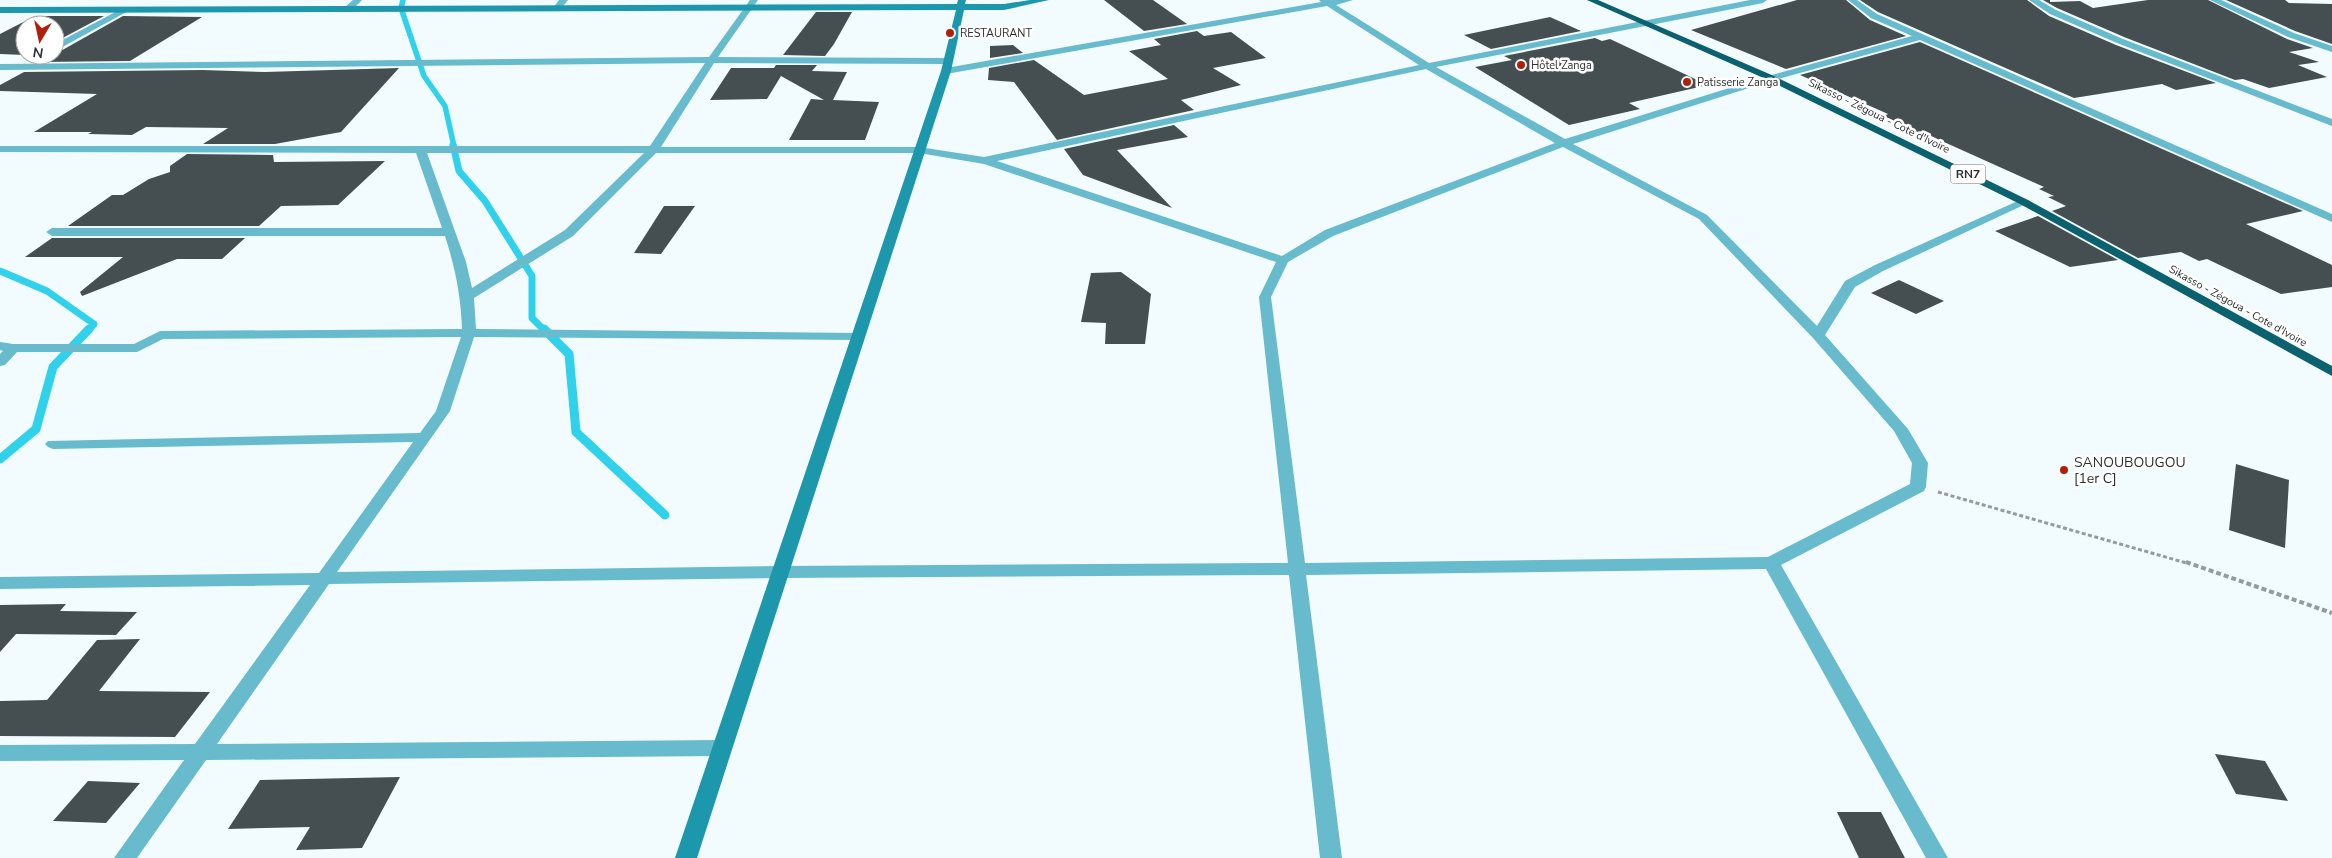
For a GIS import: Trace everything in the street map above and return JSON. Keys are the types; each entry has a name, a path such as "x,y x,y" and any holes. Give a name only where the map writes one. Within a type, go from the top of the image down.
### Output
{"highway":[{"name":"Sikasso - Zégoua - Cote d'Ivoire","path":"1591,0 1771,78 2024,202 2332,372"}],"street":[{"path":"107,10 128,0"},
{"path":"348,9 358,0"},
{"path":"557,8 564,0"},
{"path":"0,10 557,8 752,3 961,4 1004,7 1045,0"},
{"path":"0,67 427,60 712,58 947,66 1326,2 1349,0"},
{"path":"986,161 1427,66 1763,0"},
{"path":"1852,0 1874,16 2332,218"},
{"path":"2033,0 2053,12 2120,41 2332,122"},
{"path":"2214,0 2291,35 2332,49"},
{"path":"0,583 780,572 1296,569 1771,562 1918,486 1920,463 1900,429 1818,335 1703,218 1427,66 1326,2"},
{"path":"467,296 569,233 654,149 712,58 752,3"},
{"path":"686,858 947,66 961,4"},
{"path":"65,43 126,10"},
{"path":"1331,858 1265,297 1283,260 1329,233 1564,143 1771,78 1922,36"},
{"path":"0,149 918,150 986,161 1283,260"},
{"path":"125,858 443,411 469,333 467,296 460,262 420,149"},
{"path":"1818,335 1850,284 1879,268 2024,202"},
{"path":"52,232 449,232"},
{"path":"0,362 7,347 137,348 160,335 469,333 857,337"},
{"path":"53,444 424,437"},
{"path":"1771,562 1937,858"},
{"path":"0,753 722,748"}],"path":[{"path":"1918,486 2173,558 2332,613"}],"building":[{"path":"1104,0 1153,0 1187,24 1144,31"},
{"path":"1797,0 1846,0 1870,20 1906,36 1786,69 1691,30"},
{"path":"1860,0 2027,0 2049,16 2116,45 2216,83 2176,90 2162,84 2074,98 1878,12"},
{"path":"2043,0 2050,0 2050,2 2080,1 2093,8 2148,0 2208,0 2287,39 2313,48 2289,52 2319,62 2298,65 2327,77 2269,88 2243,79 2235,80 2124,37"},
{"path":"2226,0 2285,0 2289,3 2332,4 2332,44 2295,31"},
{"path":"816,12 852,12 825,56 783,55"},
{"path":"65,16 104,16 65,37"},
{"path":"123,16 202,17 130,61 65,62 65,49"},
{"path":"1550,17 1581,31 1491,49 1464,35"},
{"path":"15,26 15,55 0,54 0,34"},
{"path":"1197,31 1204,36 1231,32 1266,58 1213,68 1241,85 1181,100 1194,110 1057,140 1014,82 988,80 989,68 1034,60 1084,95 1168,79 1129,51 1161,45 1154,39"},
{"path":"1595,38 1602,41 1610,39 1708,85 1629,103 1640,109 1569,125 1475,67 1512,60 1504,56"},
{"path":"1920,42 2303,211 2246,224 2332,265 2332,287 2281,294 2207,259 2199,261 2181,252 2138,258 2052,211 2066,206 2048,197 2054,196 2039,189 2044,187 1927,134 1923,135 1884,116 1888,114 1800,75"},
{"path":"1013,45 1023,53 990,58 990,46"},
{"path":"776,65 817,65 812,71 847,72 833,100 879,102 865,140 789,140 811,99 824,100 781,76 767,99 710,100 731,68 774,68"},
{"path":"399,68 341,132 275,144 203,144 228,128 146,127 132,135 88,134 92,132 34,132 97,94 0,91 0,85 24,72 203,70 265,72"},
{"path":"1174,125 1188,137 1117,150 1172,208 1083,175 1064,149"},
{"path":"187,154 273,155 274,162 385,161 338,205 281,206 259,226 68,226 112,195 123,195 149,179 170,172 170,166"},
{"path":"664,206 695,206 661,254 634,253"},
{"path":"2038,216 2118,260 2070,267 1995,231"},
{"path":"52,238 245,238 222,259 177,259 82,296 80,292 123,257 25,257"},
{"path":"1121,272 1151,294 1145,344 1105,344 1106,323 1081,322 1091,273"},
{"path":"1899,280 1944,301 1916,314 1871,293"},
{"path":"2236,464 2289,480 2285,548 2229,530"},
{"path":"66,604 60,611 137,612 116,635 16,634 0,652 0,605"},
{"path":"140,639 99,691 210,692 175,737 0,736 0,701 47,700 97,640"},
{"path":"2215,754 2265,761 2288,801 2236,794"},
{"path":"400,777 362,848 296,850 310,827 228,829 260,780"},
{"path":"88,781 140,783 106,823 53,821"},
{"path":"1837,812 1881,812 1905,858 1859,858"}],"waterway":[{"path":"403,0 401,8 424,76 445,106 454,146"},
{"path":"453,145 459,171 485,201 532,276 532,318 545,331"},
{"path":"0,271 47,291 94,324 88,331"},
{"path":"0,459 36,429 53,367 89,329"},
{"path":"544,329 569,354 576,432 665,515"}],"place":[{"name":"RESTAURANT","path":"950,33"},
{"name":"Hôtel Zanga","path":"1521,65"},
{"name":"Patisserie Zanga","path":"1687,82"},
{"name":"SANOUBOUGOU [1er C]","path":"2064,470"}]}
